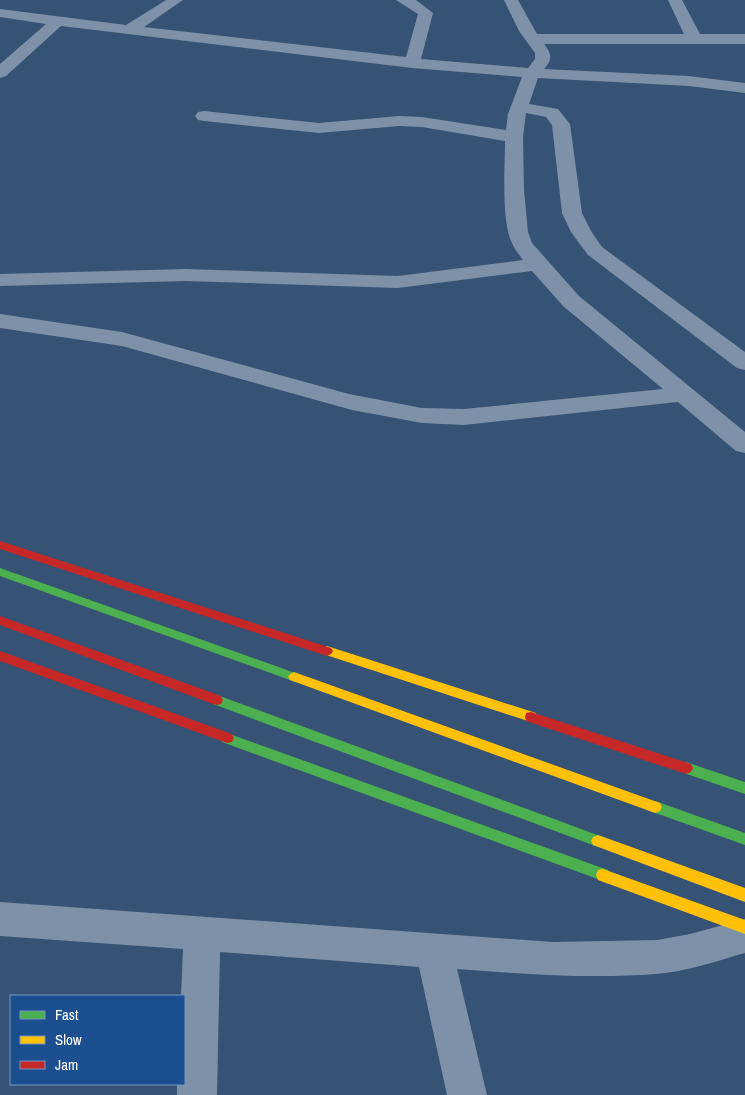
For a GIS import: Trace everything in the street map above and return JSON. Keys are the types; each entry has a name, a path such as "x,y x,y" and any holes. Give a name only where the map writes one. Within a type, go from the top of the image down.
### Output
{"main road":[{"path":"0,545 745,788"},
{"path":"0,572 745,839"},
{"path":"0,620 745,894"},
{"path":"0,656 745,927"}],"street":[{"path":"2,15 28,0"},
{"path":"129,30 176,0"},
{"path":"403,0 424,4 426,13 412,63"},
{"path":"511,0 527,30 543,53 543,60 532,73 520,107 514,137 514,190 518,232 522,244 537,264 571,301 745,445"},
{"path":"675,0 694,38"},
{"path":"2,15 412,63 532,73 689,81 745,88"},
{"path":"0,73 58,21"},
{"path":"534,39 745,39"},
{"path":"520,107 552,113 562,124 568,161 572,213 581,232 595,251 745,364"},
{"path":"204,116 319,128 422,122 514,137"},
{"path":"0,280 186,275 398,282 537,264"},
{"path":"0,321 96,334 129,341 348,402 435,418 482,415 685,394"},
{"path":"0,919 553,959 657,957 690,951 745,936"},
{"path":"197,1095 202,933"},
{"path":"434,951 467,1095"}],"traffic: fast":[{"path":"0,572 294,677"},
{"path":"217,700 598,841"},
{"path":"227,738 603,875"},
{"path":"686,768 745,788"},
{"path":"655,807 745,839"}],"traffic: slow":[{"path":"327,651 531,717"},
{"path":"294,677 655,807"},
{"path":"598,841 745,895"},
{"path":"603,875 745,927"}],"traffic: jam":[{"path":"0,545 327,651"},
{"path":"0,620 217,700"},
{"path":"0,656 227,738"},
{"path":"531,717 686,768"}]}
